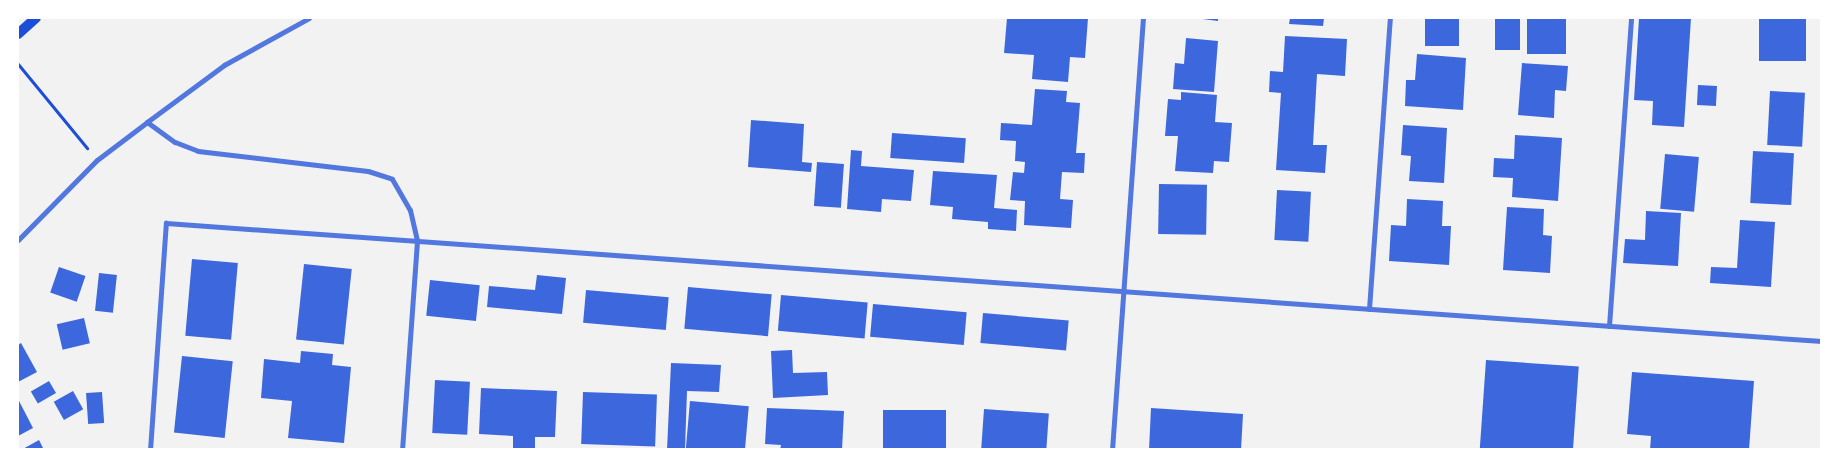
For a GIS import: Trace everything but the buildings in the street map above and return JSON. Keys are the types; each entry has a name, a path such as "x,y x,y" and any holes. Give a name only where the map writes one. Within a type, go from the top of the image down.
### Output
{"main road":[{"path":"18,34 36,18"}],"street":[{"path":"18,240 97,160 146,122 224,65 309,18"},
{"path":"1112,450 1143,18"},
{"path":"1369,309 1390,18"},
{"path":"1609,326 1631,18"},
{"path":"146,122 175,142 198,151 368,171 392,179 410,210 417,241 402,450"},
{"path":"150,450 166,223 1822,342"}],"path":[{"path":"18,64 97,160"}]}
